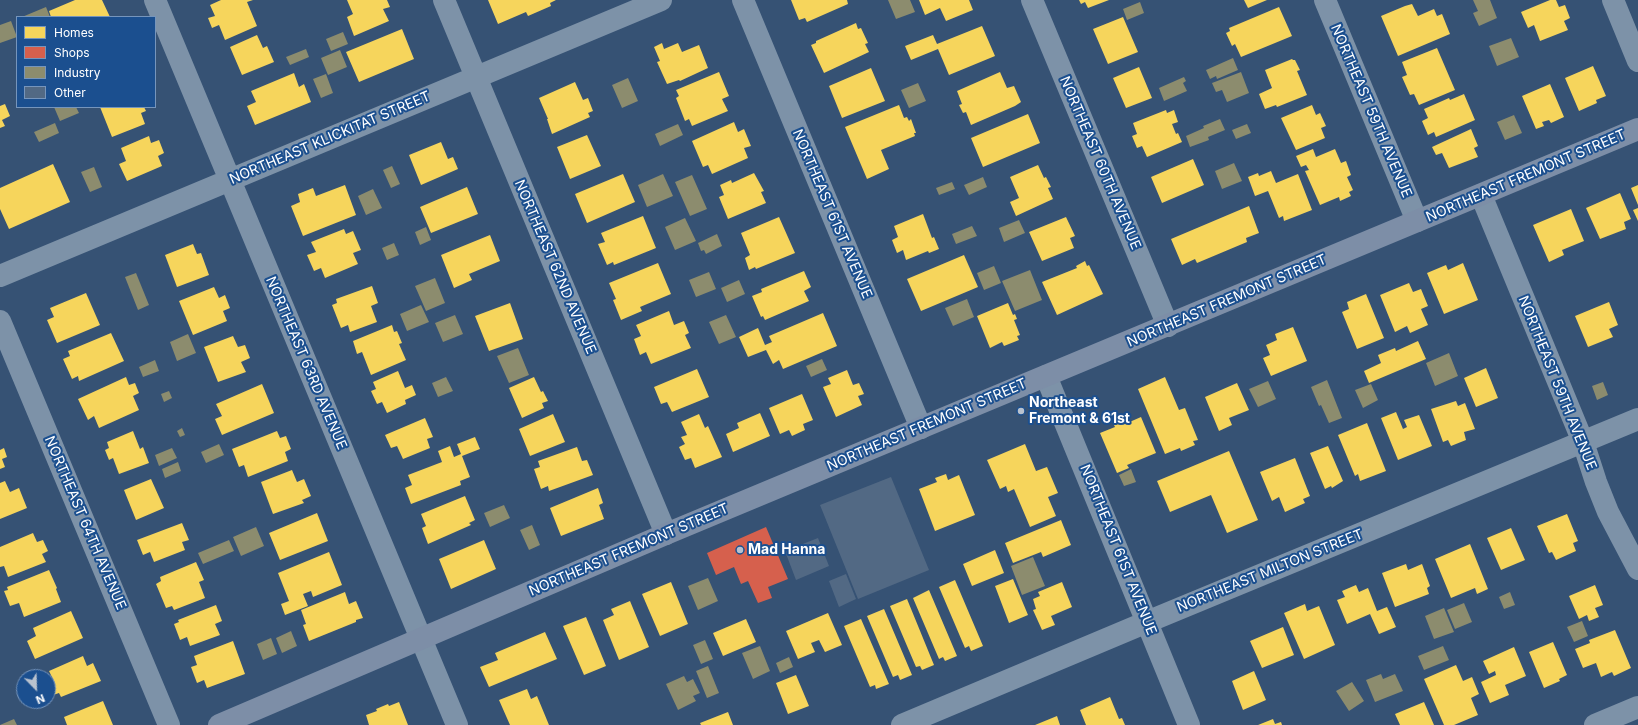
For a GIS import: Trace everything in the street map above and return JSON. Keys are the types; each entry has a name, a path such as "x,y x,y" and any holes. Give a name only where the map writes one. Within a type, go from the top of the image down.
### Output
{"main road":[{"name":"NORTHEAST FREMONT STREET","path":"219,725 666,534 1638,129"}],"street":[{"name":"NORTHEAST 63RD AVENUE","path":"155,0 457,725"},
{"name":"NORTHEAST 62ND AVENUE","path":"444,0 666,534"},
{"name":"NORTHEAST KLICKITAT STREET","path":"0,276 661,0"},
{"name":"NORTHEAST 61ST AVENUE","path":"743,0 921,428"},
{"name":"NORTHEAST 60TH AVENUE","path":"1032,0 1168,326"},
{"name":"NORTHEAST 59TH AVENUE","path":"1325,0 1418,221"},
{"path":"1613,0 1638,60"},
{"name":"NORTHEAST 59TH AVENUE","path":"1480,195 1583,442 1596,482 1608,512 1638,569"},
{"name":"NORTHEAST 64TH AVENUE","path":"0,321 169,725"},
{"name":"NORTHEAST 61ST AVENUE","path":"1046,376 1189,725"},
{"name":"NORTHEAST MILTON STREET","path":"902,725 1638,419"},
{"path":"1595,725 1638,707"}],"building: Homes":[{"path":"75,0 102,0 110,16 51,16 49,11"},
{"path":"221,0 253,0 247,2 257,26 225,40 219,25 212,28 208,18 215,16 210,5"},
{"path":"347,0 387,0 390,7 383,9 389,21 354,36 347,17 353,14"},
{"path":"488,0 556,0 550,3 551,6 528,16 526,12 498,24"},
{"path":"791,0 847,0 848,4 807,22 805,18 799,20"},
{"path":"919,0 969,0 973,10 946,21 940,8 925,15"},
{"path":"1079,0 1109,0 1088,8 1085,2 1081,4"},
{"path":"1244,0 1267,0 1248,8"},
{"path":"1550,0 1556,0 1559,7 1565,5 1570,18 1564,21 1568,30 1540,41 1534,25 1528,28 1521,12"},
{"path":"1412,4 1418,16 1434,9 1437,16 1442,14 1450,34 1398,56 1381,16"},
{"path":"1279,7 1292,36 1241,57 1235,44 1232,46 1226,33 1230,31 1229,28"},
{"path":"1123,17 1138,52 1108,64 1093,29"},
{"path":"856,23 858,29 861,28 868,43 865,44 869,52 824,73 811,45 816,43 816,41"},
{"path":"982,26 995,56 949,75 938,49 911,60 905,46 933,35 937,44"},
{"path":"402,29 414,59 359,82 346,52"},
{"path":"257,35 263,48 267,46 274,62 242,75 230,47"},
{"path":"662,43 664,49 678,43 682,52 699,45 708,68 680,81 667,84 657,62 660,61 654,47"},
{"path":"1437,48 1455,90 1419,105 1414,94 1410,95 1402,77 1407,75 1402,62"},
{"path":"1292,59 1295,60 1300,70 1297,71 1307,95 1277,107 1276,105 1265,109 1259,94 1272,88 1265,70"},
{"path":"1593,66 1606,96 1596,100 1597,103 1579,111 1565,78"},
{"path":"1139,67 1152,98 1126,108 1113,78"},
{"path":"871,68 885,101 842,118 829,86"},
{"path":"719,72 729,96 722,99 728,111 692,126 689,119 685,121 676,98 679,96 676,90"},
{"path":"1000,72 1007,88 1014,86 1021,102 971,125 966,112 963,113 959,105 962,104 957,91"},
{"path":"294,73 299,87 304,84 311,102 255,125 247,106 256,102 251,91"},
{"path":"575,82 583,100 588,98 593,111 588,113 590,117 552,134 548,119 539,98"},
{"path":"1550,84 1564,117 1551,123 1549,120 1542,122 1544,126 1536,129 1522,96"},
{"path":"1464,94 1475,120 1436,137 1434,132 1428,135 1422,121 1428,118 1424,109 1449,98 1450,100"},
{"path":"5,104 10,116 2,120 5,126 0,128 0,106"},
{"path":"899,105 904,118 907,117 909,121 911,119 916,133 914,133 915,136 881,150 889,169 867,179 845,127"},
{"path":"1312,105 1316,115 1320,113 1326,126 1321,128 1325,138 1296,150 1281,118"},
{"path":"100,108 144,108 146,111 141,113 145,124 112,137"},
{"path":"1166,110 1167,113 1174,110 1178,122 1172,124 1176,134 1178,133 1182,142 1147,157 1142,146 1137,148 1132,136 1137,134 1133,123"},
{"path":"1028,114 1040,143 983,167 971,138"},
{"path":"734,122 738,132 744,129 751,146 744,148 748,158 712,174 708,165 703,167 692,141"},
{"path":"1471,129 1478,146 1474,148 1478,157 1449,168 1442,153 1436,155 1432,147"},
{"path":"587,135 601,166 570,179 557,147"},
{"path":"149,136 151,143 159,140 164,153 158,156 162,166 127,181 119,164 126,161 121,148"},
{"path":"441,142 448,159 453,157 458,169 421,185 409,155"},
{"path":"1313,149 1316,157 1335,149 1341,163 1346,161 1351,175 1347,177 1353,190 1349,192 1351,196 1340,201 1339,197 1320,205 1305,171 1309,170 1306,165 1301,167 1296,156"},
{"path":"1193,159 1204,185 1162,203 1151,177"},
{"path":"53,164 70,202 9,229 0,209 0,188"},
{"path":"1038,165 1044,178 1046,177 1051,187 1048,188 1053,199 1016,216 1010,202 1019,198 1010,177"},
{"path":"1271,171 1276,183 1298,174 1312,210 1284,221 1283,216 1279,218 1268,191 1255,196 1248,177 1258,173 1259,176"},
{"path":"754,173 764,191 761,192 766,203 728,219 719,197 724,195 720,185 731,180 732,183"},
{"path":"623,174 635,202 587,223 575,194"},
{"path":"345,185 356,215 303,236 291,206 300,202 298,194 313,188 316,196"},
{"path":"1638,185 1638,205 1631,188"},
{"path":"467,187 478,214 431,233 420,207"},
{"path":"1620,193 1631,219 1624,222 1626,229 1600,239 1586,208"},
{"path":"1249,206 1259,233 1246,238 1247,242 1197,263 1195,259 1182,265 1171,239"},
{"path":"1638,208 1638,221 1633,210"},
{"path":"1571,209 1584,241 1562,250 1564,255 1549,262 1533,225"},
{"path":"923,214 932,238 934,237 939,249 929,253 928,251 906,260 903,250 897,253 892,240 898,237 894,226"},
{"path":"643,216 656,248 614,265 613,262 607,265 598,244 605,242 601,233"},
{"path":"779,217 795,253 756,269 755,267 749,270 745,258 750,255 741,233"},
{"path":"1066,217 1075,236 1070,238 1074,248 1042,261 1029,232"},
{"path":"344,229 346,234 353,231 361,250 353,253 358,264 325,278 321,268 314,271 307,255 316,252 311,242"},
{"path":"490,235 500,261 469,274 472,280 454,288 441,255"},
{"path":"193,244 197,254 201,253 209,275 177,287 165,255"},
{"path":"964,255 978,287 921,311 907,279"},
{"path":"1085,261 1087,266 1089,265 1103,294 1057,315 1042,282 1077,268 1076,266"},
{"path":"658,263 671,294 640,307 642,311 621,320 613,300 616,299 609,283"},
{"path":"1463,263 1478,300 1444,314 1427,273 1446,265 1448,270"},
{"path":"804,271 811,287 804,291 809,301 765,320 763,316 761,317 752,296 762,292 761,289"},
{"path":"1409,283 1413,292 1421,289 1428,306 1421,309 1428,325 1410,333 1407,326 1395,332 1380,295"},
{"path":"372,286 378,303 371,306 377,322 350,332 348,325 341,328 332,305 337,303 336,299"},
{"path":"214,287 219,298 225,295 230,308 223,311 227,321 193,335 179,301"},
{"path":"86,293 100,325 57,343 47,320 54,317 50,308"},
{"path":"1366,294 1384,338 1357,349 1342,312 1349,309 1347,302"},
{"path":"1609,302 1618,325 1609,329 1613,337 1588,347 1575,316"},
{"path":"510,303 523,339 489,351 475,316"},
{"path":"1008,303 1013,315 1015,314 1017,319 1014,320 1020,335 1017,336 1019,340 1004,346 1002,342 990,348 977,316"},
{"path":"669,311 674,325 684,321 689,333 685,335 691,348 651,364 646,352 640,355 634,339 641,336 636,325"},
{"path":"823,313 837,346 783,369 779,360 773,364 766,350 748,357 739,337 758,328 765,345 772,342 769,336"},
{"path":"392,325 394,332 397,331 402,343 399,344 406,360 371,375 362,352 357,354 353,341"},
{"path":"1293,327 1307,361 1271,376 1263,358 1270,355 1266,345 1277,340 1275,334"},
{"path":"111,333 124,361 79,381 78,376 72,379 63,359 70,356 68,351"},
{"path":"233,336 238,347 245,345 250,358 241,362 246,372 218,382 204,347"},
{"path":"1418,341 1426,359 1369,383 1364,371 1381,363 1378,355 1395,348 1396,351"},
{"path":"1486,368 1498,398 1476,407 1464,378"},
{"path":"697,369 709,397 672,412 667,402 661,404 654,387"},
{"path":"847,370 853,385 859,383 864,394 858,396 862,405 836,417 823,387 831,384 828,378"},
{"path":"398,371 405,388 412,385 416,395 405,400 406,404 387,413 382,402 377,404 371,391 376,389 373,382"},
{"path":"126,377 129,385 135,383 139,393 133,396 139,410 99,428 94,416 88,420 78,399"},
{"path":"534,377 541,392 543,391 548,401 542,403 544,408 522,418 509,388"},
{"path":"1165,377 1179,410 1185,408 1198,440 1193,441 1195,445 1181,451 1180,448 1165,454 1138,389"},
{"path":"1237,383 1249,410 1229,418 1232,425 1219,431 1205,397"},
{"path":"262,384 274,413 222,435 215,419 222,416 216,404"},
{"path":"802,394 813,420 803,424 805,430 792,436 789,430 780,434 769,408"},
{"path":"1456,401 1458,406 1465,403 1475,429 1464,432 1466,440 1451,446 1448,440 1443,442 1431,409"},
{"path":"1396,412 1403,429 1407,427 1404,420 1419,415 1432,446 1398,460 1381,418"},
{"path":"760,413 770,436 733,452 726,434 739,428 737,423"},
{"path":"553,414 565,442 530,456 519,429"},
{"path":"699,414 705,428 708,426 722,457 695,468 691,458 685,460 679,447 685,444 681,437 687,435 681,422"},
{"path":"1141,417 1156,453 1127,465 1129,468 1117,473 1100,433 1115,427 1113,423 1123,420 1125,424"},
{"path":"425,418 433,437 427,439 430,448 403,459 397,446 391,448 385,435"},
{"path":"1367,423 1386,471 1360,481 1358,474 1355,476 1338,435"},
{"path":"133,431 140,449 143,447 149,463 119,474 113,458 109,460 105,450 109,448 107,442"},
{"path":"277,431 280,438 286,436 291,449 285,452 288,461 248,477 244,465 239,467 232,449"},
{"path":"475,437 480,449 462,456 470,477 460,481 461,485 411,504 405,488 412,485 408,475 442,462 438,451 450,446 454,457 461,454 457,444"},
{"path":"1025,444 1036,471 1047,467 1058,493 1048,497 1056,516 1030,527 1014,489 1008,492 1006,486 1000,489 987,460"},
{"path":"1328,446 1343,481 1332,488 1331,486 1325,489 1310,453"},
{"path":"577,447 582,461 587,460 593,475 549,491 548,486 541,489 534,469 540,467 538,461"},
{"path":"4,448 7,457 2,459 5,467 0,469 0,450"},
{"path":"1229,451 1258,520 1227,533 1211,495 1170,512 1157,481"},
{"path":"1295,458 1310,496 1303,499 1305,503 1285,512 1279,497 1272,501 1260,472"},
{"path":"292,470 297,482 304,479 311,496 302,500 304,503 273,514 261,482"},
{"path":"946,474 948,480 959,475 975,515 935,531 919,489 937,482 935,478"},
{"path":"151,479 164,508 136,520 124,490"},
{"path":"5,481 10,492 19,488 27,508 0,519 0,483"},
{"path":"598,488 603,503 599,505 604,519 561,536 550,508"},
{"path":"465,496 475,520 469,523 471,525 428,544 422,528 426,526 421,514"},
{"path":"317,513 328,541 280,560 269,533"},
{"path":"1567,514 1578,541 1573,543 1576,551 1556,560 1552,552 1549,553 1537,526"},
{"path":"1061,520 1071,545 1043,557 1041,552 1013,563 1005,543"},
{"path":"182,523 189,540 182,542 185,550 154,562 150,552 143,555 137,540"},
{"path":"1511,528 1525,560 1501,570 1487,538"},
{"path":"33,533 37,542 43,540 48,551 42,554 46,562 8,577 4,566 0,567 0,547"},
{"path":"484,540 496,569 451,589 439,559"},
{"path":"1470,544 1488,589 1477,594 1475,588 1451,598 1435,559"},
{"path":"995,550 1004,573 972,586 963,564"},
{"path":"329,552 342,585 313,597 311,591 303,594 308,606 285,615 281,604 289,601 278,573"},
{"path":"196,562 204,580 199,582 205,598 174,610 172,606 166,608 156,584 161,581 160,577"},
{"path":"1406,564 1408,570 1422,564 1430,586 1427,588 1429,594 1395,607 1382,573"},
{"path":"49,570 61,602 24,617 19,603 10,606 4,591 8,590 7,587"},
{"path":"1013,579 1028,615 1009,623 995,586"},
{"path":"955,580 983,646 971,651 969,646 965,648 939,587"},
{"path":"671,582 688,624 660,636 642,594"},
{"path":"1062,582 1072,607 1051,616 1055,625 1042,630 1033,610 1036,609 1033,599 1040,596 1038,592"},
{"path":"1356,585 1359,592 1368,588 1377,611 1387,607 1396,627 1379,634 1370,614 1347,624 1337,600 1345,597 1342,591"},
{"path":"1595,585 1603,605 1595,608 1599,617 1589,621 1587,615 1579,619 1569,596"},
{"path":"929,590 957,656 945,661 943,657 939,659 913,598"},
{"path":"345,592 349,604 356,601 363,618 309,641 303,625 306,624 301,610"},
{"path":"907,599 934,665 922,670 920,666 916,667 890,606"},
{"path":"630,601 649,647 619,660 603,620 614,615 611,609"},
{"path":"1305,604 1307,611 1319,606 1335,645 1304,659 1284,613"},
{"path":"216,605 222,621 215,624 220,635 190,646 187,637 180,640 174,624 179,622 178,620"},
{"path":"884,609 912,675 900,680 898,675 893,677 867,616"},
{"path":"71,611 83,638 35,659 27,641 36,636 33,628"},
{"path":"828,613 842,645 825,652 819,640 811,643 815,652 798,659 786,631"},
{"path":"586,617 606,666 584,675 563,626"},
{"path":"746,619 756,642 723,656 713,633"},
{"path":"861,619 889,684 876,689 875,685 870,687 844,626"},
{"path":"1283,627 1294,655 1262,668 1250,641"},
{"path":"1615,630 1631,668 1614,676 1612,672 1601,677 1596,663 1583,668 1575,649 1590,643 1589,640"},
{"path":"545,632 557,659 489,687 480,667 498,660 495,653"},
{"path":"233,641 245,674 207,688 204,680 197,683 191,667 197,665 194,656"},
{"path":"1553,642 1567,675 1559,679 1560,681 1544,688 1529,652"},
{"path":"1514,647 1526,676 1505,685 1509,695 1490,703 1481,682 1496,675 1495,671 1489,674 1483,661"},
{"path":"83,656 87,666 93,663 101,681 61,697 59,693 56,694 56,669 54,669"},
{"path":"1456,665 1463,681 1472,677 1479,694 1471,698 1478,715 1454,725 1444,725 1424,679"},
{"path":"1254,671 1266,700 1243,710 1232,681"},
{"path":"796,675 809,706 788,714 776,683"},
{"path":"527,689 531,699 537,696 549,725 510,725 499,700"},
{"path":"1110,697 1119,719 1122,718 1125,725 1086,725 1080,710"},
{"path":"103,701 113,725 67,725 64,717"},
{"path":"399,702 408,725 369,725 366,715 377,711 376,709 388,704 389,706"},
{"path":"1424,702 1434,725 1400,725 1395,714"},
{"path":"728,712 733,725 701,725 700,723"},
{"path":"1057,716 1060,725 1035,725"},
{"path":"1273,719 1275,724 1281,722 1282,725 1258,725"}],"building: Shops":[{"path":"766,527 788,579 768,587 772,598 758,603 748,581 741,584 734,567 716,575 707,553"}],"building: Industry":[{"path":"888,0 910,0 915,12 896,19"},
{"path":"1473,0 1490,0 1497,18 1479,26 1473,13 1478,11"},
{"path":"1140,2 1144,13 1127,20 1123,9"},
{"path":"46,7 50,16 24,16"},
{"path":"11,21 16,37 0,43 0,25"},
{"path":"343,32 348,44 331,51 326,39"},
{"path":"1511,38 1519,57 1497,66 1489,46"},
{"path":"306,49 309,57 290,65 286,57"},
{"path":"340,50 347,67 328,75 321,58"},
{"path":"1233,58 1238,70 1217,79 1216,76 1210,79 1206,70"},
{"path":"1241,72 1249,93 1227,102 1222,90 1216,92 1212,83"},
{"path":"326,74 333,93 321,98 313,79"},
{"path":"1184,77 1186,81 1183,83 1187,91 1164,101 1159,88"},
{"path":"628,78 638,101 622,108 612,85"},
{"path":"918,83 926,101 909,108 901,90"},
{"path":"54,108 76,108 79,113 60,121"},
{"path":"1514,115 1522,133 1505,140 1497,122"},
{"path":"1220,119 1225,130 1208,137 1209,140 1190,147 1186,136 1204,128 1203,126"},
{"path":"55,123 59,133 39,142 34,132"},
{"path":"678,124 683,135 660,146 655,134"},
{"path":"1247,124 1251,133 1236,139 1232,130"},
{"path":"1234,163 1242,181 1222,189 1215,171"},
{"path":"392,166 400,184 391,188 383,170"},
{"path":"94,167 102,187 90,192 81,172"},
{"path":"663,174 673,196 647,207 638,185"},
{"path":"692,175 707,209 690,216 675,182"},
{"path":"983,177 987,187 969,195 964,185"},
{"path":"952,182 955,189 939,195 936,188"},
{"path":"373,189 382,208 366,215 358,196"},
{"path":"685,218 696,241 675,250 665,227"},
{"path":"1019,220 1025,233 1004,242 999,228"},
{"path":"972,226 977,236 956,244 952,234"},
{"path":"426,227 431,240 420,245 415,232"},
{"path":"717,234 722,246 706,254 704,250 701,251 698,243"},
{"path":"394,243 399,255 387,260 382,248"},
{"path":"994,266 1001,283 984,290 977,273"},
{"path":"1030,270 1042,300 1015,311 1002,281"},
{"path":"709,272 716,289 696,297 689,280"},
{"path":"136,273 149,305 138,310 125,277"},
{"path":"435,278 445,303 426,311 415,286"},
{"path":"739,280 745,294 727,302 721,288"},
{"path":"967,299 974,317 953,326 945,308"},
{"path":"421,305 429,322 407,331 400,314"},
{"path":"455,315 463,334 443,342 435,323"},
{"path":"726,315 736,337 719,344 709,322"},
{"path":"188,334 196,353 177,361 170,342"},
{"path":"518,348 529,375 509,383 497,356"},
{"path":"1449,353 1458,376 1435,386 1426,363"},
{"path":"822,359 827,370 811,377 806,366"},
{"path":"155,360 159,371 143,377 139,367"},
{"path":"446,377 453,391 438,397 432,383"},
{"path":"1327,380 1342,418 1329,423 1321,405 1319,406 1311,387"},
{"path":"1268,381 1276,399 1258,407 1249,389"},
{"path":"1603,382 1608,395 1597,400 1592,386"},
{"path":"1371,384 1378,400 1363,408 1355,390"},
{"path":"169,391 172,398 164,402 161,394"},
{"path":"182,428 185,435 180,437 177,431"},
{"path":"219,444 224,455 206,463 201,452"},
{"path":"172,448 177,458 159,466 155,455"},
{"path":"178,462 181,471 165,478 162,469"},
{"path":"1131,469 1136,482 1124,486 1119,475"},
{"path":"504,505 510,518 490,527 484,513"},
{"path":"532,525 540,545 529,550 520,530"},
{"path":"256,527 264,546 241,556 233,537"},
{"path":"229,540 234,551 203,564 198,553"},
{"path":"1033,557 1045,586 1022,595 1011,566"},
{"path":"708,578 718,601 698,610 688,586"},
{"path":"1510,592 1515,605 1504,609 1499,597"},
{"path":"1464,603 1472,622 1455,629 1447,610"},
{"path":"1444,608 1454,632 1434,639 1425,616"},
{"path":"1582,621 1588,636 1574,642 1567,627"},
{"path":"291,631 297,646 282,653 276,638"},
{"path":"271,638 277,654 263,660 257,644"},
{"path":"705,640 713,659 701,664 693,645"},
{"path":"760,646 770,671 753,679 742,653"},
{"path":"1443,646 1449,660 1424,670 1418,656"},
{"path":"789,657 793,667 780,673 776,663"},
{"path":"708,666 719,693 707,698 696,671"},
{"path":"1381,674 1383,679 1395,674 1403,691 1375,702 1366,680"},
{"path":"684,676 687,682 693,679 700,693 693,696 696,701 678,710 666,684"},
{"path":"1352,682 1364,701 1349,711 1336,691"},
{"path":"14,719 17,725 0,725"}],"building: Other":[{"path":"891,477 929,570 858,599 820,505"},
{"path":"818,538 829,566 796,580 785,551"},
{"path":"846,574 856,599 839,607 829,581"}],"place":[{"name":"Northeast Fremont & 61st","path":"1021,411"},
{"name":"Mad Hanna","path":"740,550"}]}
